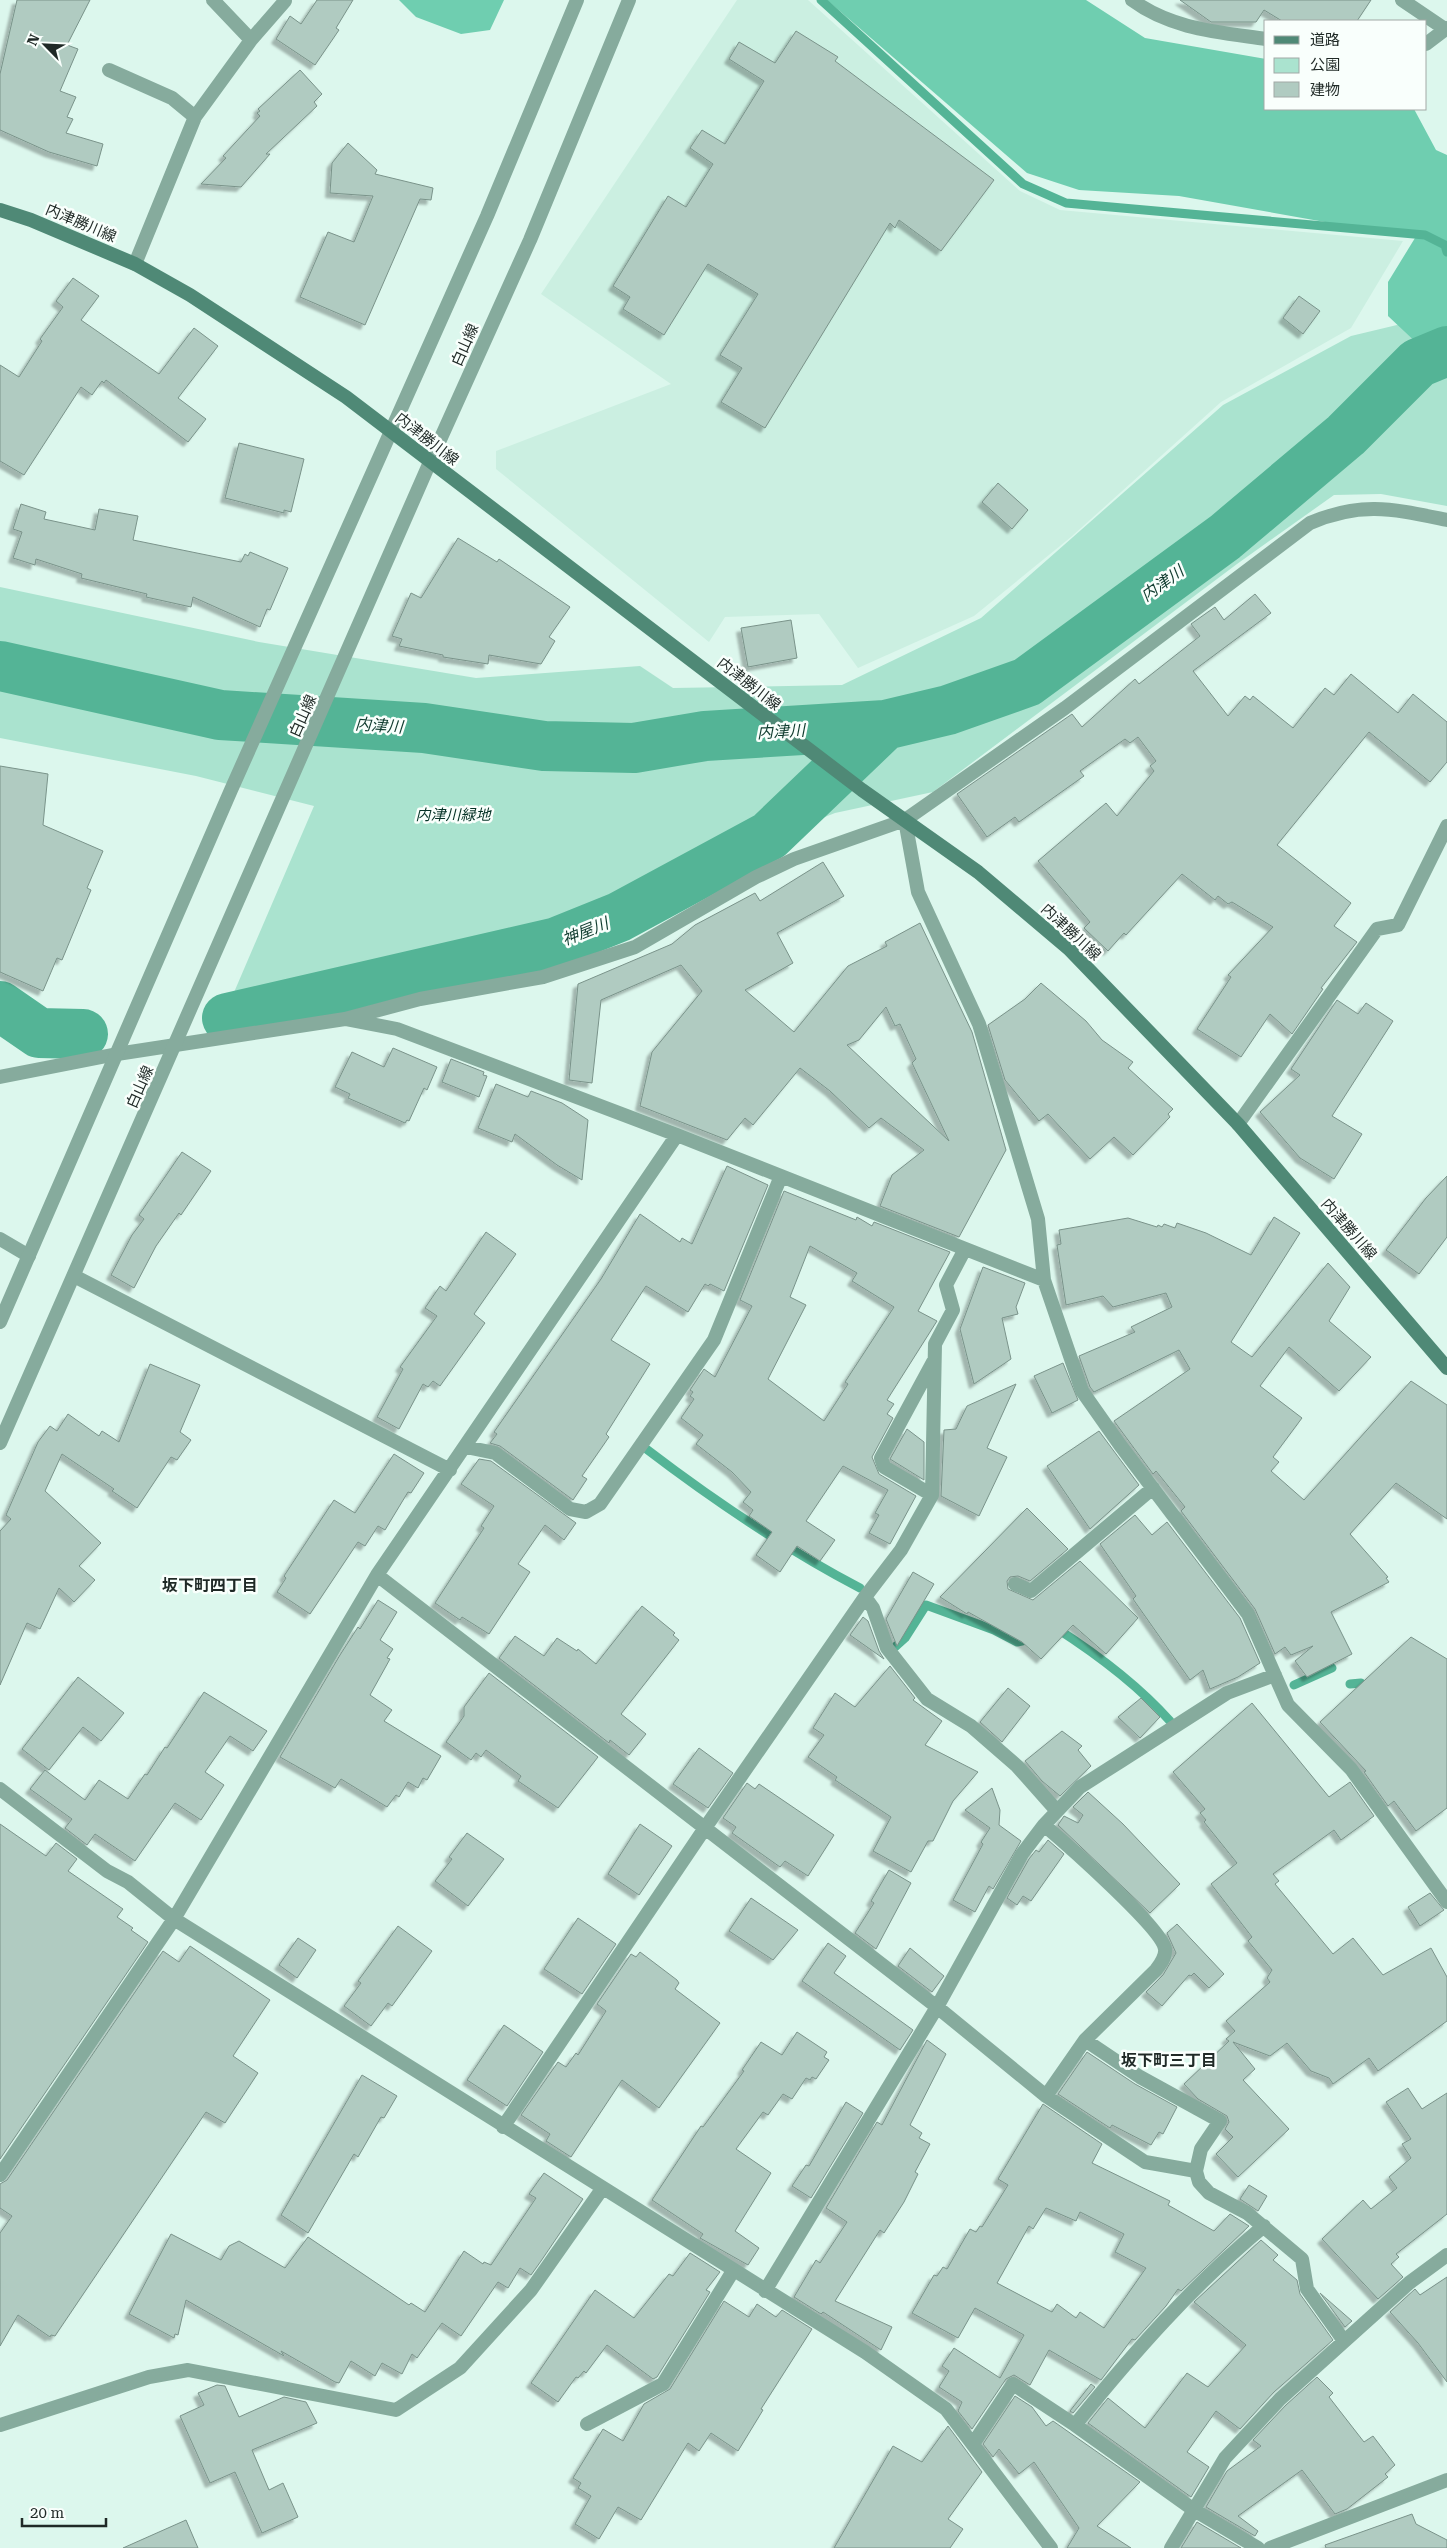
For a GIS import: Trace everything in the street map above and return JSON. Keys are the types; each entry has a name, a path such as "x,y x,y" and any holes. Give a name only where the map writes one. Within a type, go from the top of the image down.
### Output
{"main road":[{"name":"内津勝川線","path":"0,210 31,220 135,264 198,300 346,397 862,790 978,872 1069,949 1238,1124 1447,1368"}],"street":[{"path":"213,0 251,40"},
{"path":"0,1322 231,790 487,216 577,0"},
{"name":"白山線","path":"0,1443 430,462 530,240 629,0"},
{"path":"1132,0 1149,13 1194,29 1264,39"},
{"path":"1402,0 1446,28 1427,43"},
{"path":"135,264 194,117 251,40 284,1"},
{"path":"109,70 172,98 194,117"},
{"path":"0,1077 117,1054 345,1019 420,1000 543,977 635,947 756,877 794,859 905,820 1065,708 1310,524 1331,514 1364,508 1393,508 1447,520"},
{"path":"905,820 918,892 979,1024 1038,1219 1044,1280 1082,1391 1248,1614 1288,1705 1351,1769 1447,1902"},
{"path":"1238,1124 1378,929 1398,925 1447,826"},
{"path":"345,1019 397,1029 677,1135 1044,1280"},
{"path":"0,2175 174,1919 378,1575 677,1135"},
{"path":"466,1447 495,1453 570,1509 586,1512 600,1504 714,1340 782,1176"},
{"path":"0,1239 29,1256"},
{"path":"503,2127 705,1828 865,1597 901,1550 932,1495 935,1344 953,1310 946,1285 965,1249"},
{"path":"74,1276 450,1470"},
{"path":"932,1495 884,1467 881,1458 935,1358"},
{"path":"1015,1584 1031,1591 1153,1488"},
{"path":"378,1575 937,2007 1046,2096 1145,2162 1196,2171"},
{"path":"865,1597 873,1608 887,1648 927,1699 971,1726 1017,1766 1057,1811"},
{"path":"765,2291 937,2007 1022,1854 1044,1825 1080,1788 1219,1698 1275,1675"},
{"path":"0,1789 107,1871 128,1882 174,1919 733,2271 866,2352 946,2409 1051,2548"},
{"path":"1044,1825 1096,1870 1154,1931 1165,1947 1164,1958 1156,1970 1085,2040 1046,2096"},
{"path":"1085,2040 1140,2077 1220,2121 1201,2149 1196,2171 1199,2182 1209,2193 1247,2213 1302,2259 1307,2289 1344,2341"},
{"path":"0,2425 149,2377 188,2370 396,2410 460,2368 531,2290 602,2189"},
{"path":"1075,2425 1174,2308 1224,2259 1264,2226"},
{"path":"1171,2548 1225,2458 1280,2400 1344,2341 1409,2283 1447,2255"},
{"path":"587,2424 663,2384 733,2271"},
{"path":"973,2444 1013,2384 1075,2425 1194,2510 1258,2548"},
{"path":"1270,2548 1447,2480"}],"shaded area":[{"path":"737,0 808,0 1020,191 1060,210 1403,241 1351,328 1221,402 1071,537 974,616 858,668 819,614 725,617 709,642 496,469 496,451 671,384 541,294"}],"green space":[{"path":"399,0 504,0 490,30 461,34 416,17"},
{"path":"827,0 1086,0 1145,38 1264,59 1264,110 1415,110 1436,150 1447,155 1447,354 1421,347 1388,316 1388,282 1415,238 1179,196 1079,190 1027,173"},
{"name":"内津川緑地","path":"1447,313 1447,506 1381,494 1334,495 1237,564 933,792 835,813 672,878 588,922 351,986 226,1011 314,806 196,776 0,738 0,587 259,642 476,678 640,666 673,688 842,685 981,618 1223,405 1351,336"}],"building":[{"path":"17,0 90,0 67,45 78,49 60,91 76,97 67,117 73,119 66,133 103,144 97,166 49,152 0,130 0,74"},
{"path":"317,0 353,0 336,28 339,30 315,65 276,39 290,16 301,24"},
{"path":"1180,0 1371,0 1358,20 1280,20 1264,10 1256,22 1211,22"},
{"path":"796,31 838,57 835,61 994,180 941,251 899,220 895,228 890,223 765,428 721,402 742,368 720,355 758,294 708,264 664,335 623,309 630,297 613,286 668,196 686,207 713,164 690,148 702,130 725,144 764,81 729,59 739,42 775,63"},
{"path":"300,70 322,94 314,102 317,106 266,154 270,154 241,187 201,184 226,158 223,156 260,116 257,113 260,111 258,109"},
{"path":"348,143 377,170 375,174 433,188 431,200 420,199 365,325 300,297 328,232 354,242 373,196 330,193 332,163"},
{"path":"73,278 99,296 81,320 159,374 194,328 218,346 178,398 206,419 188,442 106,380 104,383 102,381 92,395 81,387 24,475 0,461 0,365 19,377 42,341 40,339 63,307 56,301"},
{"path":"1299,296 1320,311 1303,334 1283,318"},
{"path":"239,443 304,459 291,512 284,510 284,513 225,498"},
{"path":"998,483 1028,510 1012,529 982,502"},
{"path":"21,504 46,512 44,519 95,530 99,509 138,516 133,540 241,562 245,554 248,556 250,552 288,568 270,610 267,609 260,627 193,597 191,607 146,597 147,594 81,578 82,574 36,559 35,565 13,558 22,532 13,529"},
{"path":"458,538 497,562 499,559 570,607 549,637 555,641 541,664 489,655 488,664 443,657 443,655 399,646 402,639 392,636 411,593 421,598"},
{"path":"1255,594 1271,613 1193,671 1228,716 1245,696 1250,700 1253,696 1293,728 1325,688 1334,695 1351,674 1398,713 1413,694 1447,722 1447,762 1430,782 1369,732 1277,845 1351,903 1334,926 1357,942 1321,988 1323,989 1292,1034 1270,1014 1241,1057 1197,1029 1231,977 1228,975 1273,927 1232,902 1228,904 1218,896 1215,900 1182,874 1126,935 1124,933 1108,951 1084,928 1090,922 1038,861 1106,803 1117,816 1154,771 1150,766 1156,761 1138,737 1130,743 1125,739 1080,771 1084,776 1019,822 1015,817 987,837 957,794 1072,714 1082,727 1135,679 1139,684 1200,636 1191,624 1215,607 1224,620"},
{"path":"791,620 797,658 748,667 741,628"},
{"path":"0,766 48,774 43,825 103,851 87,888 91,890 62,960 57,958 43,991 0,972"},
{"path":"823,862 844,896 777,933 793,963 745,990 794,1032 848,966 887,946 885,942 920,923 972,1032 1006,1150 959,1237 880,1206 892,1175 924,1150 881,1118 869,1128 830,1091 800,1068 753,1125 745,1118 727,1140 640,1106 652,1052 702,991 681,965 601,1000 592,1083 569,1080 578,984 672,944 695,925 755,893 760,901","holes":["886,1007 895,1026 900,1024 916,1059 912,1063 949,1141 847,1045 859,1040"]},
{"path":"1041,983 1086,1021 1102,1040 1133,1062 1128,1068 1173,1109 1168,1114 1170,1117 1133,1155 1114,1137 1090,1159 1048,1114 1039,1121 1005,1080 988,1025 1025,999"},
{"path":"1337,1000 1358,1014 1366,1003 1393,1021 1332,1116 1362,1134 1334,1179 1300,1158 1260,1112 1300,1075 1291,1069"},
{"path":"393,1048 437,1067 427,1090 424,1088 409,1121 407,1120 405,1123 348,1098 350,1094 335,1087 352,1052 384,1067"},
{"path":"451,1059 484,1072 483,1075 487,1076 479,1097 442,1082"},
{"path":"496,1084 528,1097 531,1091 562,1103 588,1120 582,1180 557,1165 515,1134 512,1142 478,1128"},
{"path":"182,1152 211,1171 181,1215 179,1213 156,1246 134,1288 111,1275 132,1235 144,1219 139,1215"},
{"path":"727,1166 768,1185 724,1291 710,1284 708,1286 705,1284 688,1312 646,1286 611,1340 650,1364 606,1434 609,1437 582,1476 587,1479 573,1500 500,1446 490,1443 497,1434 494,1432 601,1279 640,1214 680,1242 682,1238 692,1244"},
{"path":"1447,1176 1447,1237 1419,1274 1386,1250 1426,1198"},
{"path":"784,1191 856,1220 857,1217 872,1226 874,1222 950,1252 918,1311 937,1321 887,1400 894,1404 887,1414 893,1418 872,1457 879,1474 916,1496 890,1544 869,1533 879,1515 875,1513 888,1490 843,1466 806,1521 835,1540 820,1561 797,1546 780,1572 756,1555 772,1532 749,1516 753,1510 743,1502 751,1492 732,1472 696,1444 703,1435 681,1418 694,1399 690,1396 693,1392 690,1390 704,1369 715,1377 752,1306 740,1300","holes":["810,1246 857,1273 852,1281 894,1307 845,1382 848,1384 824,1421 768,1379 806,1305 790,1297"]},
{"path":"1274,1217 1300,1233 1231,1342 1252,1357 1328,1263 1350,1287 1329,1321 1371,1357 1339,1391 1289,1347 1260,1386 1302,1418 1273,1457 1279,1462 1271,1471 1304,1500 1411,1381 1447,1405 1447,1519 1396,1483 1350,1534 1388,1577 1386,1578 1389,1582 1331,1612 1352,1654 1307,1677 1295,1661 1313,1646 1291,1655 1285,1647 1275,1654 1255,1609 1181,1511 1185,1507 1156,1471 1153,1474 1114,1421 1190,1369 1179,1350 1094,1392 1090,1387 1079,1356 1135,1332 1131,1327 1172,1307 1166,1293 1113,1307 1103,1296 1066,1305 1057,1245 1061,1244 1059,1230 1128,1218 1157,1227 1158,1225 1162,1227 1164,1224 1175,1228 1177,1223 1206,1233 1251,1255"},
{"path":"486,1232 516,1254 474,1314 485,1323 440,1386 433,1381 428,1387 423,1384 399,1429 377,1417 403,1369 400,1367 437,1316 425,1308 440,1286 446,1291"},
{"path":"983,1267 1025,1283 1016,1307 1018,1314 1002,1318 1011,1359 974,1384 960,1329"},
{"path":"1063,1363 1078,1400 1052,1413 1034,1376"},
{"path":"150,1364 200,1385 180,1432 191,1440 177,1460 171,1457 137,1508 112,1491 114,1489 62,1454 45,1491 101,1543 79,1566 95,1580 74,1602 59,1588 40,1629 27,1623 0,1685 0,1531 11,1519 6,1515 38,1442 50,1426 57,1431 68,1414 99,1436 102,1431 119,1442"},
{"path":"1016,1384 987,1448 1007,1457 979,1516 941,1496 944,1430 956,1429 967,1406"},
{"path":"907,1429 924,1442 924,1480 890,1459"},
{"path":"1099,1431 1139,1485 1090,1529 1047,1466"},
{"path":"394,1454 424,1473 411,1493 408,1492 385,1530 378,1526 365,1546 358,1542 310,1614 277,1592 286,1578 284,1576 334,1500 355,1513"},
{"path":"479,1459 491,1461 576,1523 564,1540 545,1525 518,1564 530,1572 489,1634 462,1617 460,1620 435,1603 484,1528 481,1526 494,1506 461,1484"},
{"path":"1027,1508 1068,1549 1030,1581 1018,1576 1010,1577 1007,1581 1008,1589 1033,1600 1080,1561 1138,1618 1106,1654 1073,1625 1041,1659 1022,1642 968,1612 967,1614 940,1597"},
{"path":"1135,1515 1152,1535 1167,1522 1240,1618 1260,1663 1238,1677 1210,1689 1203,1670 1190,1680 1133,1599 1136,1596 1100,1544"},
{"path":"913,1572 934,1584 897,1646 886,1619"},
{"path":"378,1600 397,1612 380,1640 393,1649 387,1658 390,1659 370,1695 392,1710 384,1721 441,1756 427,1780 423,1778 418,1788 408,1782 399,1797 396,1795 387,1807 341,1779 335,1788 280,1757 340,1655 358,1627 360,1629"},
{"path":"642,1606 675,1633 673,1635 679,1640 621,1714 646,1734 629,1755 610,1740 609,1743 499,1658 515,1636 544,1656 557,1638 577,1651 578,1649 596,1664"},
{"path":"863,1617 868,1621 879,1651 884,1659 850,1635"},
{"path":"1411,1637 1447,1659 1447,1808 1416,1831 1394,1801 1388,1806 1364,1772 1366,1771 1320,1722"},
{"path":"890,1666 915,1698 913,1700 942,1721 925,1745 978,1772 953,1801 933,1841 928,1841 911,1872 873,1851 891,1817 835,1780 837,1777 808,1757 824,1735 813,1728 835,1693 855,1707"},
{"path":"489,1673 598,1757 558,1808 518,1781 521,1776 486,1750 481,1757 476,1753 471,1760 446,1742 464,1716 464,1707"},
{"path":"78,1677 124,1713 101,1741 83,1727 49,1770 22,1749"},
{"path":"1008,1688 1030,1706 1002,1742 980,1722"},
{"path":"204,1692 267,1731 253,1751 230,1736 205,1772 224,1785 201,1820 175,1803 135,1861 95,1834 87,1845 65,1828 72,1819 30,1789 45,1770 85,1800 99,1780 128,1799 145,1774 147,1775 165,1747 167,1748"},
{"path":"1141,1698 1160,1717 1140,1738 1118,1717"},
{"path":"1252,1703 1329,1797 1350,1782 1374,1816 1341,1840 1334,1830 1273,1874 1279,1881 1275,1884 1333,1954 1353,1938 1383,1975 1431,1948 1447,1977 1447,2021 1378,2071 1369,2058 1333,2084 1329,2078 1311,2071 1287,2043 1270,2056 1233,2042 1255,2069 1243,2080 1289,2129 1238,2177 1216,2154 1233,2137 1225,2129 1229,2122 1227,2116 1198,2099 1184,2084 1229,2041 1226,2039 1235,2031 1226,2021 1270,1982 1267,1978 1272,1970 1248,1941 1252,1937 1211,1884 1237,1863 1204,1822 1206,1820 1200,1813 1205,1809 1173,1772"},
{"path":"1062,1731 1082,1746 1078,1750 1091,1766 1060,1796 1042,1781 1025,1761"},
{"path":"699,1748 733,1773 708,1808 673,1784"},
{"path":"747,1783 755,1789 759,1784 834,1835 808,1876 785,1861 780,1867 732,1833 736,1827 723,1818"},
{"path":"992,1788 1000,1810 999,1825 1021,1841 993,1889 989,1886 975,1912 953,1900 983,1844 981,1842 990,1828 965,1810"},
{"path":"1088,1792 1123,1824 1180,1884 1150,1913 1058,1825 1064,1816 1078,1823 1083,1815 1073,1807"},
{"path":"0,1824 46,1856 56,1843 77,1859 68,1871 123,1909 117,1917 148,1942 0,2159"},
{"path":"640,1824 672,1846 639,1895 608,1874"},
{"path":"467,1833 504,1859 468,1906 435,1881 452,1859 449,1857"},
{"path":"1048,1840 1064,1854 1031,1901 1023,1896 1017,1905 1007,1898 1029,1859 1036,1850 1039,1852"},
{"path":"889,1870 911,1883 876,1949 855,1933 874,1903 871,1901"},
{"path":"1430,1893 1444,1910 1420,1926 1408,1907"},
{"path":"751,1898 798,1930 773,1960 729,1931"},
{"path":"578,1918 616,1944 582,1994 544,1969"},
{"path":"1177,1924 1224,1974 1209,1988 1194,1973 1191,1976 1189,1975 1162,2006 1146,1992 1163,1975 1176,1953 1167,1933"},
{"path":"398,1926 432,1951 392,2006 388,2003 371,2026 344,2006 361,1983 358,1981"},
{"path":"298,1938 316,1950 297,1978 279,1965"},
{"path":"828,1943 846,1956 834,1973 913,2030 900,2050 802,1981"},
{"path":"190,1946 270,2000 233,2056 258,2073 225,2123 206,2112 55,2336 51,2335 50,2337 18,2315 0,2346 0,2233 12,2216 0,2208 0,2184 7,2180 163,1951 179,1962"},
{"path":"910,1948 944,1976 932,1992 898,1966"},
{"path":"640,1952 677,1980 679,1983 675,1989 720,2023 659,2108 622,2080 571,2157 546,2141 550,2134 521,2115 558,2062 566,2067 576,2053 578,2055 606,2011 597,2004 631,1954 636,1957"},
{"path":"504,2025 543,2052 507,2106 467,2080"},
{"path":"797,2032 827,2052 824,2057 829,2060 816,2079 812,2077 810,2080 806,2078 792,2099 783,2094 768,2115 763,2112 736,2149 771,2173 735,2231 759,2248 748,2265 700,2238 703,2234 652,2200 701,2126 703,2127 744,2071 742,2070 761,2042 782,2055"},
{"path":"927,2040 946,2054 910,2125 922,2133 919,2138 930,2144 915,2172 918,2174 904,2202 884,2233 880,2230 835,2301 892,2327 881,2350 823,2312 821,2314 794,2297 816,2260 820,2263 847,2222 826,2208 877,2122 882,2125"},
{"path":"1087,2052 1135,2084 1177,2107 1163,2134 1159,2132 1151,2145 1112,2125 1110,2128 1058,2094"},
{"path":"362,2075 397,2096 384,2118 381,2117 358,2157 354,2154 308,2233 281,2215"},
{"path":"1408,2088 1422,2109 1447,2093 1447,2214 1396,2254 1399,2257 1391,2264 1403,2277 1378,2299 1322,2239 1363,2200 1371,2209 1397,2188 1389,2177 1411,2158 1402,2144 1411,2139 1386,2102"},
{"path":"846,2102 863,2113 811,2198 792,2186 806,2165 809,2166"},
{"path":"1043,2104 1102,2144 1092,2163 1170,2201 1168,2205 1214,2231 1230,2214 1249,2226 1181,2291 1178,2289 1166,2306 1135,2340 1132,2339 1101,2380 1049,2350 1030,2385 1014,2375 1006,2379 972,2429 958,2411 962,2402 939,2387 949,2371 942,2366 954,2348 1000,2378 1024,2335 975,2308 958,2338 912,2313 934,2275 937,2276 943,2267 947,2269 970,2229 976,2232 980,2226 982,2227 1008,2185 998,2179","holes":["1046,2208 1076,2221 1080,2212 1124,2234 1115,2252 1146,2268 1104,2328 1080,2312 1076,2318 1057,2304 1052,2312 997,2283 1029,2226 1033,2229"]},
{"path":"544,2173 583,2199 541,2261 531,2275 520,2268 508,2288 498,2282 461,2336 442,2323 417,2358 412,2354 402,2374 382,2363 375,2376 351,2361 339,2383 335,2382 281,2351 284,2356 186,2300 178,2335 175,2334 174,2338 129,2314 171,2234 221,2260 229,2246 239,2241 285,2268 308,2237 409,2305 411,2303 425,2312 464,2251 483,2264 484,2262 491,2265 536,2198 529,2194"},
{"path":"1249,2185 1267,2196 1258,2211 1240,2199"},
{"path":"1261,2240 1278,2255 1273,2260 1297,2280 1300,2294 1333,2340 1274,2392 1240,2429 1216,2411 1187,2452 1209,2467 1191,2497 1088,2423 1108,2398 1145,2428 1187,2373 1208,2387 1246,2345 1194,2302"},
{"path":"690,2253 720,2272 706,2290 710,2292 657,2377 653,2379 607,2345 586,2373 584,2371 578,2378 576,2377 558,2402 531,2383 595,2290 634,2318 669,2274 673,2276"},
{"path":"1447,2277 1447,2382 1418,2343 1390,2312 1415,2289 1420,2295"},
{"path":"1320,2293 1352,2321 1345,2327"},
{"path":"724,2301 749,2317 757,2304 776,2317 782,2310 812,2329 761,2409 763,2410 738,2451 711,2433 699,2451 688,2443 641,2520 618,2507 599,2539 575,2524 591,2496 578,2488 581,2483 573,2478 603,2429 623,2441 644,2404 670,2389"},
{"path":"1317,2377 1333,2393 1329,2397 1364,2442 1373,2436 1395,2465 1385,2474 1388,2477 1347,2509 1335,2514 1302,2470 1238,2516 1258,2531 1255,2536 1206,2507 1227,2471 1261,2446 1253,2440 1286,2405"},
{"path":"1091,2384 1095,2387 1073,2413 1070,2411"},
{"path":"217,2385 225,2386 239,2417 284,2397 306,2402 317,2423 252,2450 269,2490 283,2483 298,2517 262,2533 235,2472 210,2483 180,2416 204,2405 198,2393"},
{"path":"1015,2396 1032,2407 1046,2426 1053,2421 1140,2482 1097,2526 1131,2548 1067,2548 1079,2528 1034,2462 1019,2474 999,2449 993,2457 983,2444"},
{"path":"948,2426 982,2472 948,2519 963,2529 950,2548 834,2548 893,2446 922,2462"},
{"path":"1412,2514 1416,2524 1447,2540 1447,2548 1326,2548 1325,2545"},
{"path":"186,2520 198,2548 123,2548"},
{"path":"1197,2522 1241,2548 1181,2548"}],"waterway":[{"path":"821,0 1023,184 1066,203 1425,235 1445,245 1447,252"},
{"name":"内津川","path":"0,666 220,715 424,728 544,746 634,748 705,736 885,725 948,710 1027,682 1225,537 1346,435 1418,363 1447,351"},
{"name":"神屋川","path":"227,1018 557,942 619,917 769,836 885,725"},
{"name":"神屋川","path":"0,1006 39,1033 83,1034"},
{"path":"645,1448 750,1522 804,1557 860,1588"},
{"path":"895,1647 905,1638 926,1605 994,1630 1017,1642 1031,1639"},
{"path":"1056,1628 1116,1671 1170,1721"},
{"path":"1294,1685 1332,1668"},
{"path":"1350,1684 1361,1683 1370,1690"}],"district":[{"name":"坂下町四丁目","path":"210,1585"},
{"name":"坂下町三丁目","path":"1169,2060"}]}
